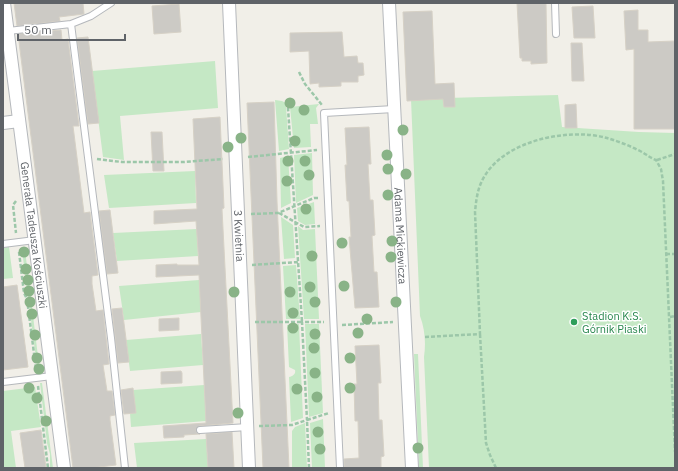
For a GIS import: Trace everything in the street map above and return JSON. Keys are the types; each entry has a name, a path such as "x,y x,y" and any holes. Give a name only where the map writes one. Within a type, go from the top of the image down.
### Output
{"street":[{"name":"Generała Tadeusza Kościuszki","path":"4,3 64,468"},
{"name":"3 Kwietnia","path":"229,3 250,468"},
{"name":"Adama Mickiewicza","path":"389,3 412,468"},
{"path":"3,123 19,121"}],"lane":[{"path":"8,31 71,24 91,16 111,3"},
{"path":"555,3 556,34"},
{"path":"71,24 125,468"},
{"path":"340,468 324,113 394,109"},
{"path":"3,244 35,240"},
{"path":"3,382 52,376"},
{"path":"200,430 248,427"}],"path":[{"path":"299,72 305,84 329,113"},
{"path":"288,108 302,322 309,468"},
{"path":"496,468 486,443 480,334 474,212 476,197 481,182 490,169 501,158 515,148 539,139 560,135 584,135 606,138 640,150 648,157 656,160 675,154"},
{"path":"88,158 122,162 184,162 236,159 312,150"},
{"path":"656,160 661,170 663,181 674,378 675,452"},
{"path":"19,198 13,205 24,293 27,299 48,468"},
{"path":"248,214 278,213 314,198"},
{"path":"278,213 304,227 315,226"},
{"path":"666,254 675,254"},
{"path":"250,258 251,272"},
{"path":"251,265 298,262"},
{"path":"254,315 254,327"},
{"path":"670,317 675,316"},
{"path":"333,326 404,321"},
{"path":"254,322 319,322"},
{"path":"425,337 480,334"},
{"path":"258,419 259,426 292,425 337,411"}],"green space":[{"path":"215,61 218,108 120,116 124,160 103,157 92,71"},
{"path":"558,95 562,127 675,133 675,468 429,468 424,357 425,341 420,316 411,99"},
{"path":"275,100 286,103 289,149 279,151"},
{"path":"319,104 316,108 318,124 310,124 311,147 294,148 290,107"},
{"path":"312,153 313,195 296,203 294,155"},
{"path":"288,156 291,203 281,208 280,158"},
{"path":"195,171 196,203 109,208 104,175"},
{"path":"314,202 315,224 305,225 298,221 297,208"},
{"path":"281,217 293,225 295,258 284,259"},
{"path":"298,226 303,230 315,229 319,319 304,319"},
{"path":"197,229 198,256 117,261 113,233"},
{"path":"9,247 13,278 3,279 3,248"},
{"path":"22,250 25,250 40,373 38,374"},
{"path":"296,265 300,319 286,319 283,266"},
{"path":"199,280 201,312 124,320 119,286"},
{"path":"299,324 303,418 291,422 289,377 294,375 295,370 289,367 287,325"},
{"path":"305,324 319,324 323,413 309,417"},
{"path":"201,334 203,365 130,371 126,340"},
{"path":"414,354 418,354 423,468 419,468"},
{"path":"40,383 42,383 53,468 50,468 50,454 47,443"},
{"path":"204,385 206,421 131,427 130,413 133,390"},
{"path":"35,387 41,427 11,431 16,468 3,468 3,391"},
{"path":"323,419 325,468 312,468 310,423"},
{"path":"305,423 307,468 292,468 292,431 295,427"},
{"path":"206,439 208,468 137,468 134,443"}],"building":[{"path":"14,3 83,3 84,14 59,17 60,21 17,26"},
{"path":"517,3 546,3 547,63 531,64 531,61 522,61 522,58 520,58"},
{"path":"179,4 181,32 154,34 152,6"},
{"path":"593,6 595,38 574,38 572,7"},
{"path":"638,10 638,30 648,30 648,42 675,41 675,129 634,129 634,49 626,50 624,11"},
{"path":"432,11 435,84 454,83 455,107 444,107 443,99 407,101 403,12"},
{"path":"61,30 62,40 68,39 79,126 73,126 84,213 90,212 98,275 92,276 92,284 96,311 103,310 109,364 103,365 107,391 112,391 115,415 110,416 110,420 116,465 91,468 73,468 18,34"},
{"path":"342,32 344,57 357,56 358,63 363,63 364,75 358,76 358,82 341,82 341,86 319,87 319,83 310,84 309,51 290,52 290,33"},
{"path":"88,37 99,123 88,124 77,38"},
{"path":"571,43 582,43 584,81 572,81"},
{"path":"274,102 289,468 263,468 247,103"},
{"path":"576,104 577,128 565,128 565,105"},
{"path":"220,117 224,208 222,209 233,423 199,426 196,430 197,433 200,434 184,435 184,437 164,438 163,426 206,423 199,275 156,277 156,265 199,265 196,221 154,224 154,211 197,209 193,119"},
{"path":"369,127 371,164 368,164 370,200 373,200 375,235 372,236 374,272 377,272 379,307 355,308 349,237 351,237 349,201 347,201 345,165 347,165 345,128"},
{"path":"151,132 162,132 164,171 153,171"},
{"path":"110,210 118,273 107,274 99,211"},
{"path":"17,285 28,367 3,370 3,287"},
{"path":"122,308 129,362 118,363 112,309"},
{"path":"179,318 179,330 159,331 159,319"},
{"path":"379,345 381,383 378,383 379,420 382,420 384,456 381,457 381,468 344,468 344,459 359,458 358,421 355,421 354,384 357,384 355,346"},
{"path":"181,371 182,383 161,384 161,372"},
{"path":"133,388 136,413 124,414 121,390"},
{"path":"41,430 46,468 25,468 20,433"},
{"path":"232,432 234,468 208,468 206,434"}],"place":[{"name":"Stadion K.S. Górnik Piaski","path":"574,322"}]}
